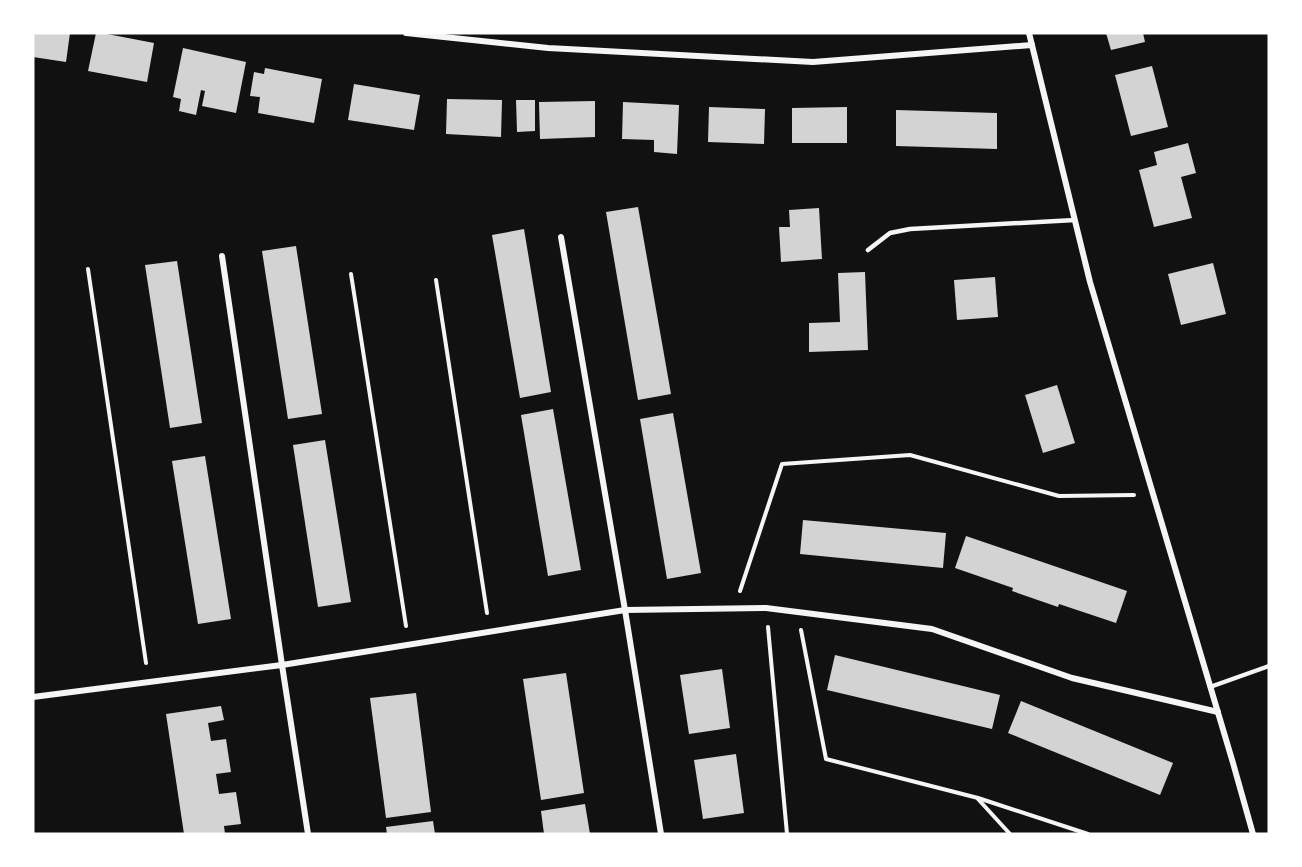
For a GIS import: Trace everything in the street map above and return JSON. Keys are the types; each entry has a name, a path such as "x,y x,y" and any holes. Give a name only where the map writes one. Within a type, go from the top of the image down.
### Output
{"street":[{"path":"406,33 548,48 813,62 1032,45"},
{"path":"1029,33 1090,282 1253,834"},
{"path":"561,237 661,834"},
{"path":"222,255 308,834"},
{"path":"33,697 282,665 625,610 766,608 932,629 1071,678 1218,712"}],"lane":[{"path":"868,250 890,233 910,229 1075,220"},
{"path":"1210,687 1269,666"}],"path":[{"path":"88,269 148,682"},
{"path":"351,274 409,644"},
{"path":"436,280 490,632"},
{"path":"734,609 782,465 910,455 1059,496 1154,495"},
{"path":"766,608 787,834"},
{"path":"797,612 826,759 978,798 1088,834"},
{"path":"978,798 1010,834"}],"building":[{"path":"33,33 70,33 66,62 33,57"},
{"path":"96,33 154,43 147,82 88,71"},
{"path":"1106,33 1143,33 1145,42 1111,50"},
{"path":"183,48 246,62 236,113 202,106 205,91 201,90 196,115 179,111 181,99 173,97"},
{"path":"1152,66 1168,127 1131,136 1115,75"},
{"path":"265,68 322,79 314,123 258,113 260,97 250,96 254,72 264,74"},
{"path":"354,84 420,95 414,130 348,120"},
{"path":"447,99 502,100 501,137 446,134"},
{"path":"516,100 535,100 535,131 517,132"},
{"path":"595,101 595,137 540,139 539,102"},
{"path":"623,102 679,105 677,154 654,152 654,140 622,139"},
{"path":"709,107 765,109 764,144 708,142"},
{"path":"847,107 847,143 792,143 792,108"},
{"path":"896,110 997,113 997,149 896,146"},
{"path":"1188,143 1196,173 1181,177 1192,218 1154,227 1139,170 1157,165 1154,152"},
{"path":"638,207 671,394 638,400 606,212"},
{"path":"819,208 822,259 781,262 779,227 790,227 789,210"},
{"path":"524,229 551,392 520,398 492,235"},
{"path":"296,246 322,414 288,419 262,251"},
{"path":"177,261 202,423 170,428 145,265"},
{"path":"1213,263 1226,314 1181,325 1168,274"},
{"path":"865,272 868,350 809,352 809,323 840,322 838,273"},
{"path":"995,277 998,317 957,320 954,280"},
{"path":"1057,385 1075,443 1043,453 1025,395"},
{"path":"553,409 581,570 548,576 521,415"},
{"path":"673,413 701,573 667,579 640,419"},
{"path":"325,440 351,602 318,607 293,445"},
{"path":"205,456 231,619 198,624 172,461"},
{"path":"803,520 946,533 943,568 800,554"},
{"path":"966,536 1127,591 1116,623 1059,604 1058,607 1012,591 1013,588 955,568"},
{"path":"835,655 1000,695 992,729 827,690"},
{"path":"722,669 730,728 689,734 680,675"},
{"path":"566,673 584,793 541,800 523,679"},
{"path":"416,693 431,812 386,818 370,698"},
{"path":"1021,701 1173,763 1160,795 1008,733"},
{"path":"221,706 224,720 208,723 211,741 226,739 231,772 216,774 219,794 236,792 241,824 224,826 225,834 184,834 166,714"},
{"path":"736,754 744,813 703,819 694,760"},
{"path":"585,804 590,834 544,834 541,811"},
{"path":"433,821 435,834 387,834 386,827"}]}
